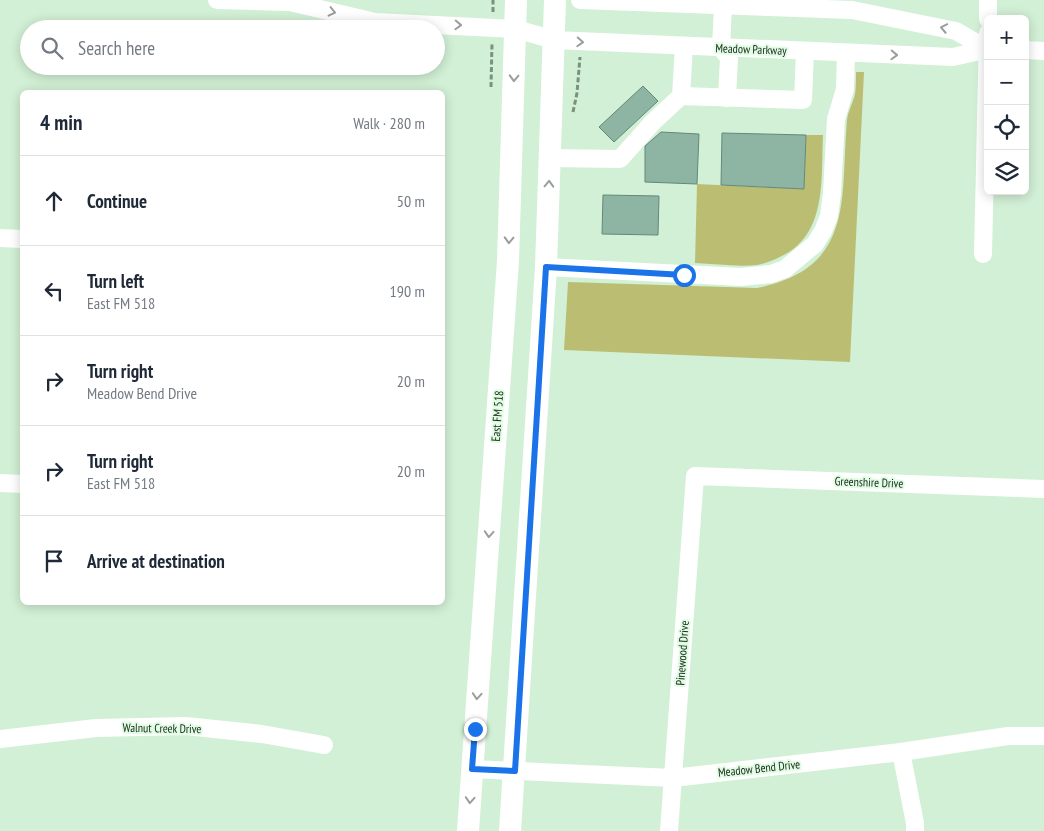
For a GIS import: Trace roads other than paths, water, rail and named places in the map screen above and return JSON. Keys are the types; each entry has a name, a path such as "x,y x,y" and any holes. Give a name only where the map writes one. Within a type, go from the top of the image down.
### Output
{"main road":[{"name":"East FM 518","path":"468,831 508,261 516,0"},
{"path":"510,831 546,267 556,0"}],"street":[{"name":"Meadow Parkway","path":"217,0 297,1 367,20"},
{"path":"580,0 852,10 956,31 984,47"},
{"path":"988,0 988,15"},
{"path":"723,6 721,48 729,58 727,98"},
{"name":"Meadow Parkway","path":"445,26 516,29 554,40 721,48 953,57 984,50"},
{"path":"682,96 684,46"},
{"path":"1029,50 1044,51"},
{"path":"550,158 620,159 653,122 682,96 803,100 805,51"},
{"path":"546,267 741,277 771,274 785,269 815,244 829,216 836,119 844,89 846,53"},
{"path":"982,254 988,60"},
{"path":"0,238 20,239"},
{"name":"Greenshire Drive","path":"694,476 1044,489"},
{"name":"Pinewood Drive","path":"669,831 694,476"},
{"path":"0,483 20,484"},
{"name":"Walnut Creek Drive","path":"0,740 96,728 186,726 262,734 324,745"},
{"name":"Meadow Bend Drive","path":"472,769 674,778 901,752 1008,736 1044,736"},
{"path":"901,752 915,831"}]}
